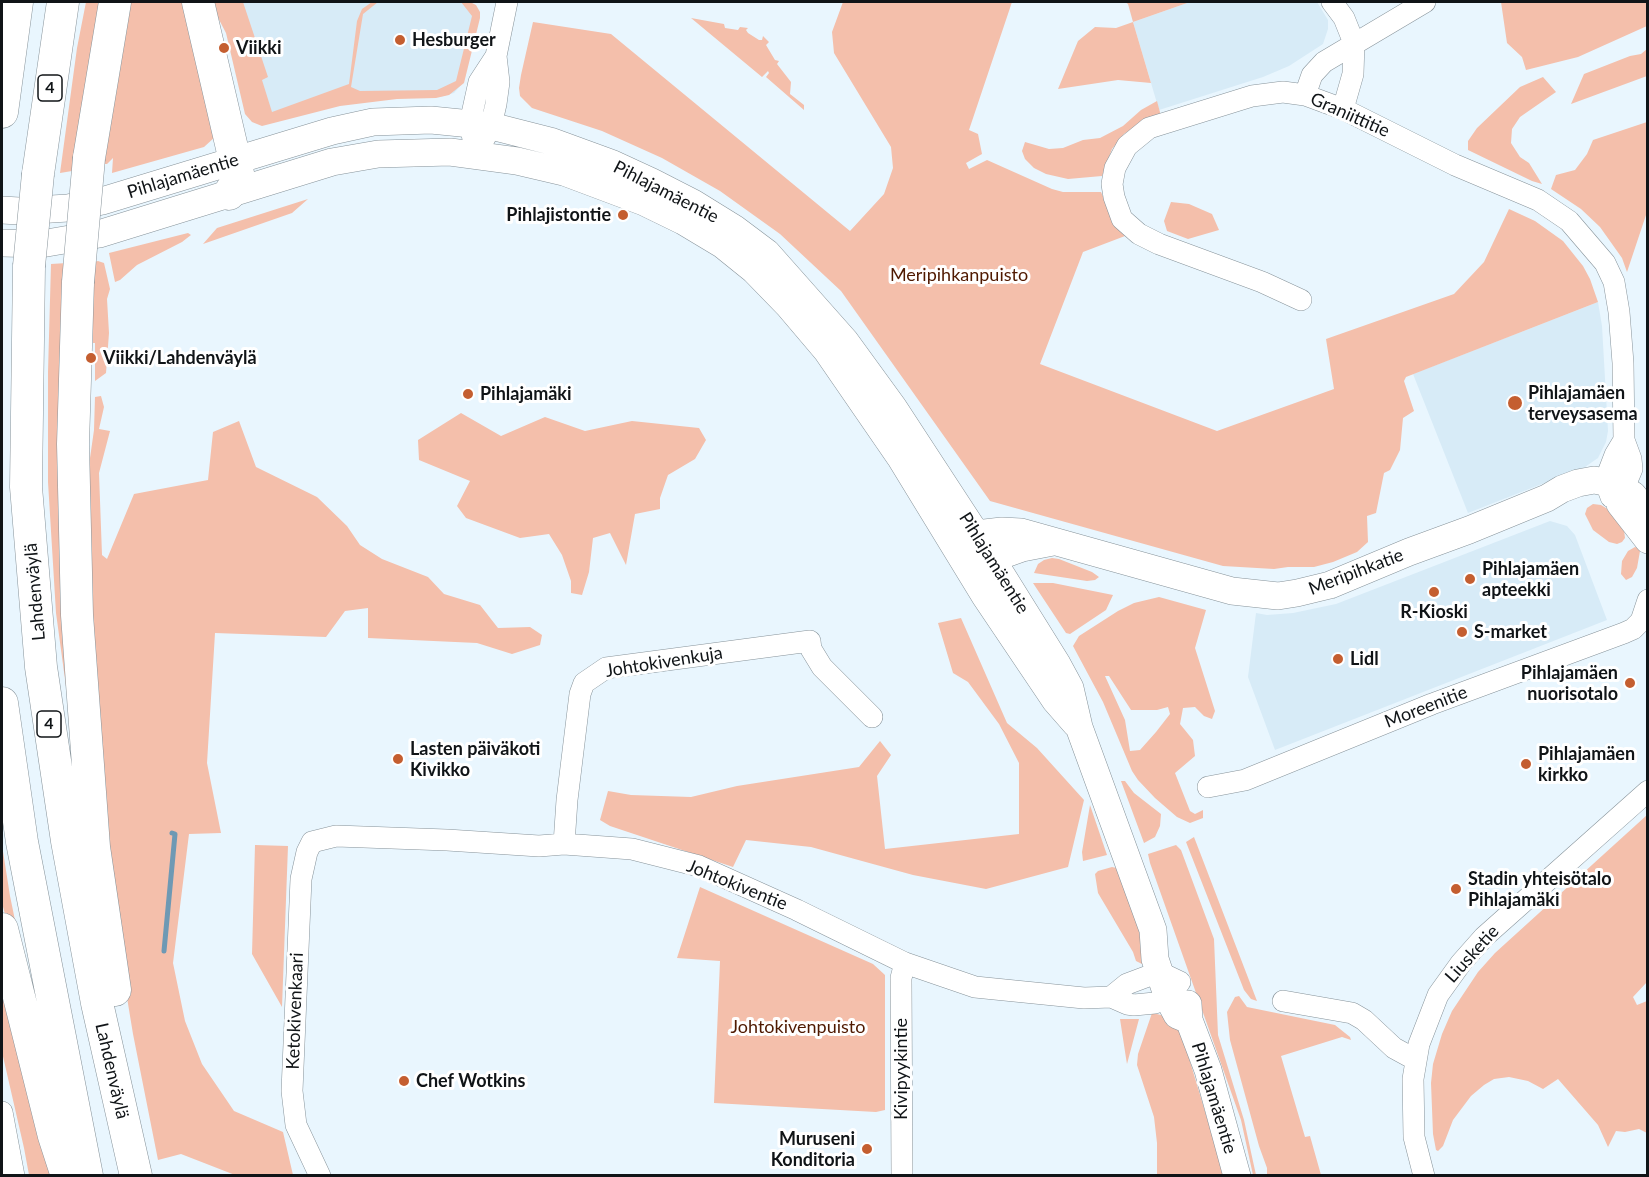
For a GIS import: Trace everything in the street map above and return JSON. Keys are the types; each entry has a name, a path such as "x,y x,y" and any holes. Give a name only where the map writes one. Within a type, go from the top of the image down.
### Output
{"highway":[{"path":"2,112 17,2"},
{"name":"Lahdenväylä","path":"63,2 38,174 29,266 26,487 41,667 67,841 93,980 137,1176"},
{"path":"115,2 89,158 78,282 73,444 78,627 94,847 116,996 137,1176"},
{"path":"198,2 239,178 229,194"},
{"path":"2,703 22,842 87,1176"},
{"path":"2,929 54,1136 67,1176"}],"main road":[{"name":"Pihlajamäentie","path":"2,210 56,210 79,206 179,178 290,142 373,123 430,120 481,124 550,141 613,164 652,182 718,219 767,253 845,341 893,407 992,559 1070,688 1079,727 1153,930 1170,955 1169,984 1189,1008 1189,1020 1208,1070 1237,1176"},
{"name":"Pihlajamäentie","path":"2,243 41,244 99,234 333,162 378,154 440,152 476,154 517,161 564,172 644,202 683,221 723,245 754,270 827,351 879,424 985,596 1055,700 1079,727"},
{"name":"Meripihkatie","path":"976,534 1013,531 1232,591 1278,596 1330,585 1547,498 1578,483 1613,489"},
{"path":"1613,489 1633,495 1647,514"},
{"path":"1613,489 1624,509 1647,540"},
{"path":"963,559 976,534"},
{"name":"Meripihkatie","path":"963,559 992,559 1022,548 1055,541"}],"street":[{"path":"476,154 481,124 479,82 496,56 507,2"},
{"path":"1332,2 1344,18 1354,43 1353,74 1343,109"},
{"path":"1305,95 1312,75 1324,62 1425,2"},
{"name":"Graniittitie","path":"1301,300 1262,282 1159,244 1139,234 1122,219 1112,184 1115,168 1127,146 1149,128 1252,96 1283,92 1305,95 1343,109 1455,165 1538,200 1569,221 1605,263 1614,282 1619,312 1626,426 1624,440 1632,469 1613,489"},
{"name":"Moreenitie","path":"1208,787 1245,780 1426,707 1634,629 1644,620 1647,600"},
{"name":"Johtokivenkuja","path":"564,844 579,694 584,684 606,668 810,641 811,649 822,667 872,717"},
{"name":"Liusketie","path":"1424,1176 1414,1137 1413,1079 1424,1026 1438,994 1484,937 1647,791"},
{"name":"Johtokiventie","path":"312,842 336,836 539,846 564,844 632,849 699,866 798,910 904,963 975,987 1084,998 1111,997 1127,984 1169,984"},
{"name":"Ketokivenkaari","path":"312,842 307,852 301,879 292,1091 296,1125 320,1176"},
{"name":"Kivipyykintie","path":"902,1176 901,978 904,963"},
{"path":"1282,1001 1352,1013 1364,1020 1394,1048 1416,1060"},
{"path":"2,1112 14,1176"}],"shaded area":[{"path":"233,2 468,2 475,6 462,84 454,93 440,97 403,96 346,100 260,118"},
{"path":"1190,2 1317,2 1328,20 1328,29 1323,44 1289,66 1263,77 1159,110 1133,22"},
{"name":"Pihlajamäen terveysasema","path":"1598,302 1602,326 1608,431 1606,442 1598,458 1585,467 1468,513 1413,374"},
{"path":"1550,521 1567,526 1575,535 1607,620 1275,750 1248,677 1256,613 1267,615 1293,613 1336,604"}],"green space":[{"path":"86,2 106,2 78,170 60,173 77,48"},
{"path":"122,2 189,2 215,137 204,147 112,173 113,158 107,164 99,164"},
{"path":"212,2 243,2 268,77 262,80 272,112 349,84 357,21 362,9 372,2 378,2 363,14 351,87 360,91 437,90 456,81 472,16 461,2 476,5 480,18 464,83 449,95 340,106 262,126 252,122 245,114 226,33"},
{"name":"Meripihkanpuisto","path":"843,2 1012,2 969,130 978,134 982,154 966,163 969,169 987,160 1063,192 1101,192 1117,228 1125,236 1083,252 1040,364 1217,431 1334,389 1326,339 1454,294 1484,262 1509,209 1535,221 1563,241 1583,266 1598,302 1406,377 1404,381 1414,411 1403,418 1400,450 1390,470 1384,473 1376,513 1367,516 1368,542 1357,552 1333,562 1314,567 1274,569 1223,566 990,501 841,291 780,234 720,191 662,158 602,131 532,108 520,96 521,75 533,22 611,34 850,231 884,194 893,168 891,147 834,53 832,32"},
{"path":"1125,2 1190,2 1133,22 1128,4"},
{"path":"1501,2 1647,2 1647,26 1578,57 1526,70 1522,57 1507,43"},
{"path":"691,18 724,24 725,28 738,30 740,27 748,28 746,30 748,33 759,40 762,40 763,36 769,42 766,45 775,60 779,61 777,64 791,82 790,94 804,105 804,110 766,77 768,71 762,77"},
{"path":"1133,22 1151,83 1118,80 1058,89 1078,41 1095,27 1116,28"},
{"path":"1647,49 1647,76 1571,104 1584,74 1641,54"},
{"path":"1543,77 1556,92 1520,117 1512,129 1511,143 1520,157 1529,163 1542,184 1468,150 1468,141 1477,128 1520,87"},
{"path":"1157,101 1161,116 1136,126 1124,134 1112,149 1102,176 1068,179 1046,174 1034,168 1025,159 1022,151 1025,142 1049,149 1063,148 1083,140 1100,138 1123,126 1141,110"},
{"path":"1647,122 1647,212 1627,272 1622,258 1600,227 1581,209 1551,189 1556,175 1575,170 1587,154 1593,140"},
{"path":"308,199 292,213 203,244 217,228"},
{"path":"1171,202 1189,204 1212,214 1219,230 1188,239 1167,231 1164,221"},
{"path":"188,233 191,235 182,242 137,265 115,282 109,253"},
{"path":"98,261 104,263 110,289 107,299 109,333 106,373 95,381 95,343 93,343 89,287 90,263"},
{"path":"67,263 78,775 56,613 48,482 51,264"},
{"path":"101,396 104,407 99,429 110,431 99,473 102,555 107,559 134,494 208,480 213,432 239,421 256,467 317,497 347,526 360,545 382,559 428,577 444,594 480,605 498,628 530,627 542,635 540,645 512,654 477,643 368,638 368,608 345,611 326,637 215,633 207,763 221,833 189,834 173,963 185,1021 202,1064 234,1111 283,1132 293,1175 235,1175 181,1154 158,1160 133,1034 114,919 88,666 89,465 94,430 95,397"},
{"path":"461,413 501,436 545,417 585,431 632,421 699,428 706,440 695,459 668,475 660,498 660,509 635,514 626,565 610,533 593,538 589,572 582,595 571,593 571,581 562,555 549,534 520,538 466,518 457,506 470,481 419,460 418,440"},
{"path":"1593,504 1601,505 1611,511 1624,530 1625,538 1622,542 1617,544 1609,542 1593,530 1585,514 1587,508"},
{"path":"1635,547 1640,551 1637,568 1632,577 1626,580 1621,574 1622,561 1628,551"},
{"path":"1052,558 1092,572 1099,577 1087,581 1034,573 1038,564"},
{"path":"1033,583 1053,583 1113,595 1106,610 1070,634 1066,633"},
{"path":"1159,597 1206,610 1195,648 1215,711 1212,719 1204,716 1195,707 1183,708 1180,724 1193,740 1195,756 1175,773 1190,811 1195,814 1203,810 1203,818 1190,823 1177,817 1155,798 1132,771 1103,702 1073,646 1079,636 1134,603","holes":["1105,676 1109,676 1131,710 1157,710 1168,707 1170,714 1140,750 1130,751 1125,720"]},
{"path":"961,618 1007,723 1037,748 1084,800 1068,867 986,889 913,875 811,847 746,840 733,867 610,826 600,820 608,791 631,795 691,797 737,786 859,767 880,741 891,755 877,776 885,849 1019,834 1019,763 999,724 968,682 953,673 938,623"},
{"path":"1121,781 1125,781 1134,793 1161,814 1160,826 1155,837 1144,843"},
{"path":"1090,805 1107,855 1083,861 1082,852"},
{"path":"1647,815 1647,982 1633,997 1637,1005 1647,1001 1647,1133 1639,1129 1616,1131 1608,1147 1598,1125 1558,1079 1543,1089 1528,1081 1509,1077 1494,1079 1471,1096 1453,1120 1443,1146 1438,1151 1436,1150 1433,1134 1431,1083 1433,1064 1452,1011 1478,972 1495,953"},
{"path":"1194,837 1257,1001 1251,999 1244,990 1186,842"},
{"path":"2,845 28,983 22,977 2,903"},
{"path":"255,845 288,846 282,1007 252,954"},
{"path":"1176,845 1181,850 1214,939 1218,1035 1244,1120 1256,1175 1253,1175 1241,1120 1150,863 1148,854"},
{"path":"1112,867 1121,869 1146,932 1142,964 1136,961 1098,893 1095,874"},
{"name":"Johtokivenpuisto","path":"700,887 873,964 885,975 885,1110 876,1112 714,1103 720,961 677,958"},
{"path":"2,959 56,1175 29,1175 2,1052"},
{"path":"1239,996 1247,1007 1335,1025 1350,1037 1351,1040 1342,1037 1281,1056 1305,1137 1310,1136 1321,1175 1267,1175 1267,1168 1230,1040 1227,1012 1235,997"},
{"path":"1152,1013 1161,1015 1179,1030 1224,1175 1157,1175 1154,1117 1137,1065 1138,1054"},
{"path":"1120,1019 1139,1019 1127,1064 1126,1058"}],"waterway":[{"path":"164,951 175,834 172,833"}],"place":[{"name":"Hesburger","path":"400,40"},
{"name":"Viikki","path":"224,48"},
{"name":"Pihlajistontie","path":"623,215"},
{"name":"Viikki/Lahdenväylä","path":"91,358"},
{"name":"Pihlajamäki","path":"468,394"},
{"name":"Pihlajamäen terveysasema","path":"1515,403"},
{"name":"Pihlajamäen apteekki","path":"1470,579"},
{"name":"R-Kioski","path":"1434,592"},
{"name":"S-market","path":"1462,632"},
{"name":"Lidl","path":"1338,659"},
{"name":"Pihlajamäen nuorisotalo","path":"1630,683"},
{"name":"Lasten päiväkoti Kivikko","path":"398,759"},
{"name":"Pihlajamäen kirkko","path":"1526,764"},
{"name":"Stadin yhteisötalo Pihlajamäki","path":"1456,889"},
{"name":"Chef Wotkins","path":"404,1081"},
{"name":"Muruseni Konditoria","path":"867,1149"}]}
